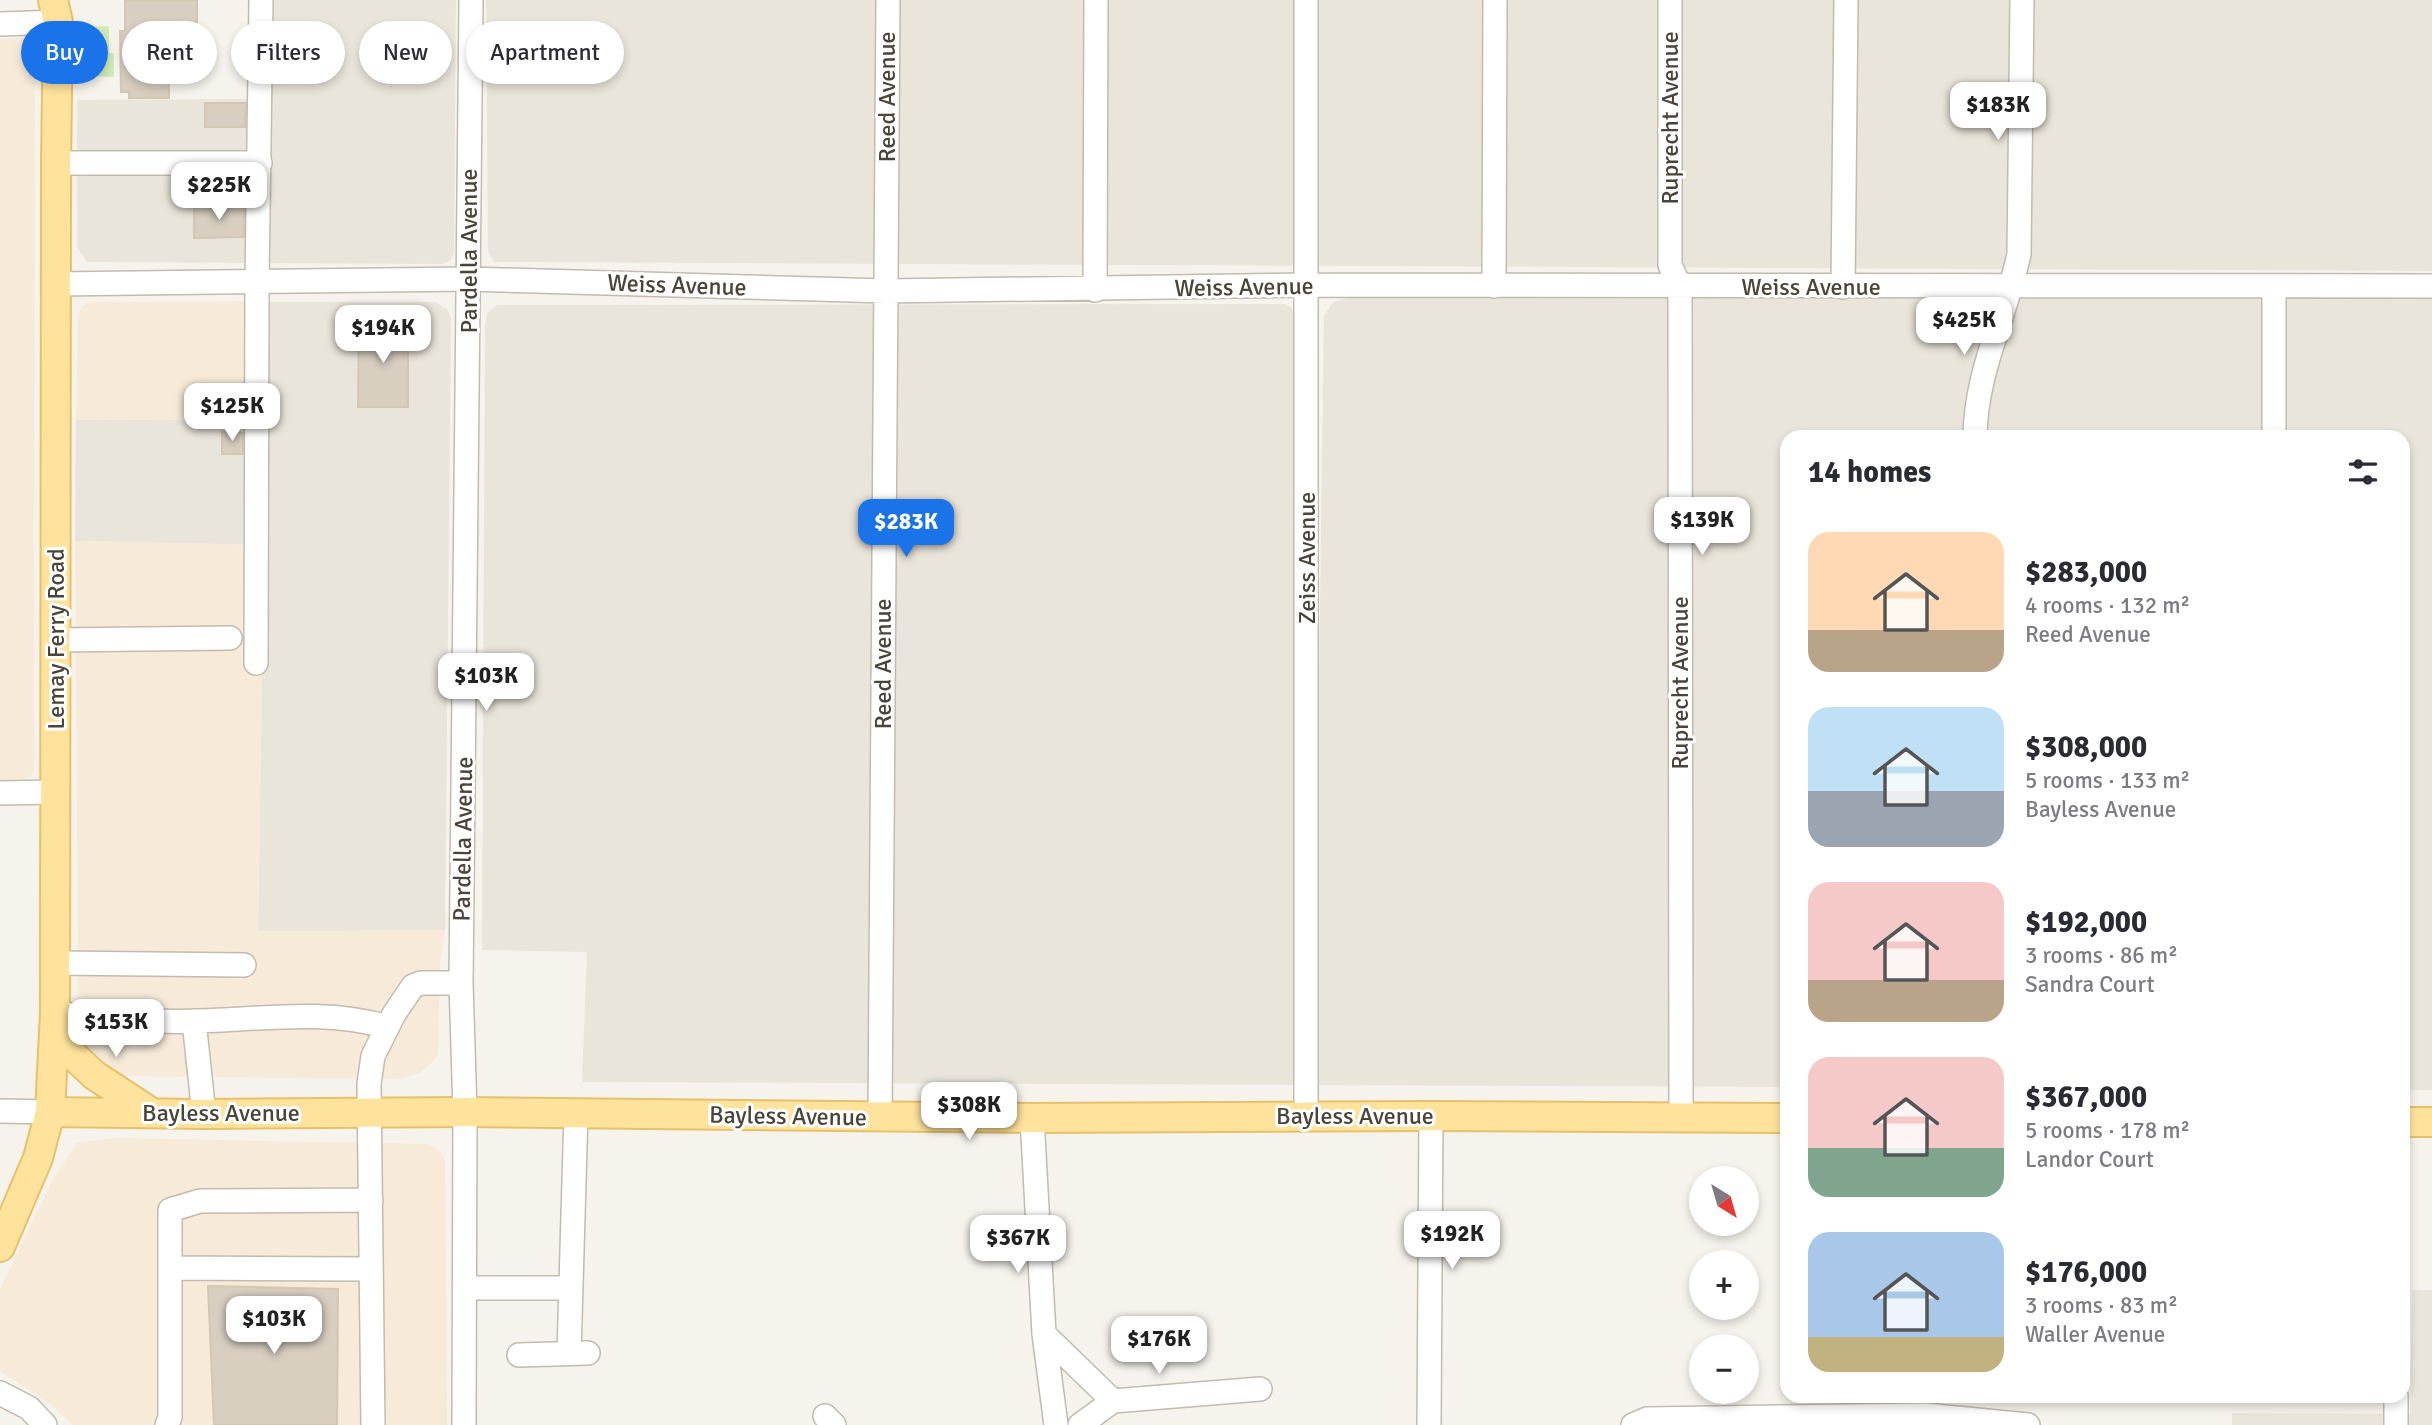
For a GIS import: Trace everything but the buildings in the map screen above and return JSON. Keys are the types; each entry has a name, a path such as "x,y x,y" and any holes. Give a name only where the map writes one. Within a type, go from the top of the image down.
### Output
{"main road":[{"name":"Lemay Ferry Road","path":"0,1247 38,1158 50,1112 55,1025 56,163 59,7"},
{"path":"55,1025 94,1074 152,1113"},
{"name":"Bayless Avenue","path":"50,1112 465,1112 880,1118 1780,1118"},
{"path":"2410,1122 2432,1122"}],"street":[{"path":"256,663 261,0"},
{"name":"Pardella Avenue","path":"464,1425 465,1112 461,983 471,0"},
{"name":"Reed Avenue","path":"880,1118 888,0"},
{"path":"1096,0 1096,290"},
{"name":"Zeiss Avenue","path":"1306,0 1306,1116"},
{"path":"1494,286 1495,0"},
{"name":"Ruprecht Avenue","path":"1670,0 1670,265 1680,287 1681,1117"},
{"path":"1843,287 1846,0"},
{"path":"1975,430 1984,366 2012,288 2019,254 2022,0"},
{"path":"0,24 59,7"},
{"path":"56,163 260,163"},
{"name":"Weiss Avenue","path":"56,284 469,279 886,291 1307,285 2012,288 2432,286"},
{"path":"2274,287 2274,430"},
{"path":"55,640 230,638"},
{"path":"0,793 55,792"},
{"path":"56,964 244,965"},
{"path":"373,1425 369,1084 373,1056 387,1027 413,986 421,983 461,983"},
{"path":"55,1025 323,1016 365,1020 387,1027"},
{"path":"194,1021 204,1114"},
{"name":"Bayless Avenue","path":"0,1111 50,1112"},
{"path":"519,1355 578,1353 570,1288 576,1114"},
{"path":"1429,1425 1431,1116"},
{"path":"1032,1118 1044,1334 1056,1425"},
{"path":"167,1425 170,1417 170,1210 200,1201 371,1200"},
{"path":"170,1268 371,1269"},
{"path":"465,1288 570,1288"},
{"path":"1044,1334 1113,1401"},
{"path":"1080,1425 1113,1401 1260,1389"},
{"path":"0,1393 29,1408 45,1425"},
{"path":"2396,1403 2396,1425"},
{"path":"1633,1425 1647,1419 1925,1406 2028,1425"}],"shaded area":[{"path":"269,0 456,0 454,251 451,260 442,264 87,262 77,247 77,100 254,99 256,84 345,84 345,21 266,21"},
{"path":"486,0 2432,0 2432,271 494,262 488,251 487,84 624,84 624,21 486,21"},
{"path":"21,38 21,84 35,84 34,771 21,782 0,783 0,39"},
{"path":"1353,297 2432,299 2432,1090 2410,1090 2410,430 1780,430 1780,1087 582,1082 587,952 482,950 487,313 497,305 1284,304 1292,308 1296,319 1294,676 1319,674 1324,316 1333,302"},
{"path":"251,301 251,419 76,420 78,315 82,306 92,302"},
{"path":"265,302 436,302 447,309 451,318 445,930 258,932 264,545 75,541 76,420 263,419"},
{"path":"75,541 264,545 258,931 445,930 440,961 438,1054 431,1064 419,1073 402,1079 127,1076 107,1074 84,1054 79,1037"},
{"path":"115,1138 427,1144 440,1151 445,1159 447,1425 73,1425 52,1405 0,1371 0,1289 53,1179 77,1143"},
{"path":"2412,1290 2432,1290 2432,1425 2232,1425 2232,1413 2410,1414"}],"green space":[{"path":"108,26 109,53 114,53 114,77 108,77"}]}
